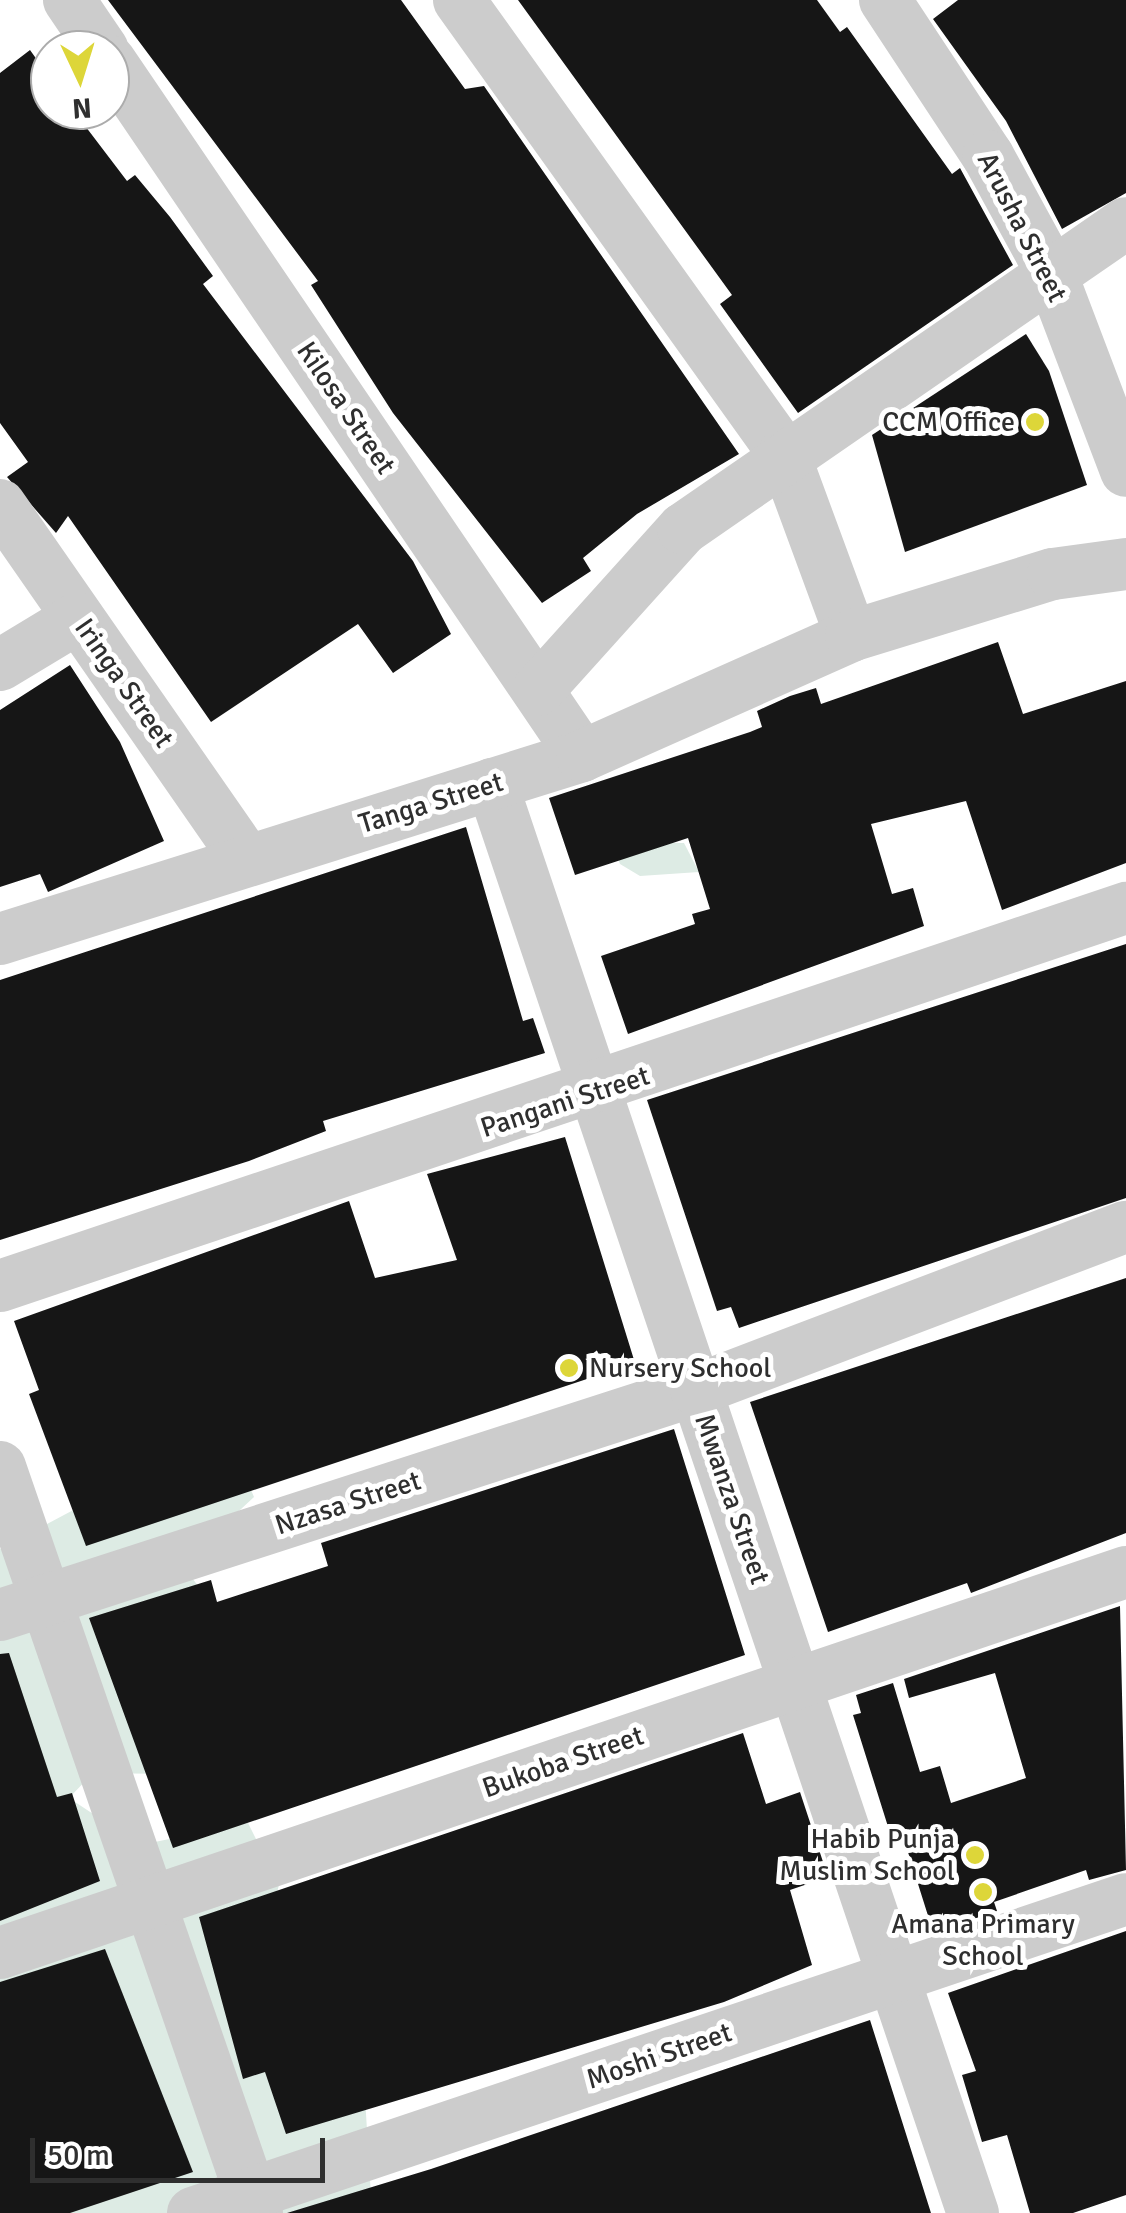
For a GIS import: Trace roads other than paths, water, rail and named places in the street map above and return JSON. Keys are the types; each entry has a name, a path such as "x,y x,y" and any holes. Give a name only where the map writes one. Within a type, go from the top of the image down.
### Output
{"street":[{"path":"69,0 89,30"},
{"path":"459,0 784,454 851,636"},
{"name":"Arusha Street","path":"902,6 1049,268 1126,470"},
{"name":"Kilosa Street","path":"130,89 582,756"},
{"path":"538,690 684,530 784,454 1049,268 1126,223"},
{"name":"Iringa Street","path":"0,505 247,861"},
{"name":"Tanga Street","path":"0,938 582,756 851,636 1053,574 1126,564"},
{"path":"0,665 78,618"},
{"name":"Mwanza Street","path":"492,784 973,2213"},
{"name":"Pangani Street","path":"0,1286 596,1092 1126,908"},
{"path":"696,1390 1126,1227"},
{"name":"Nzasa Street","path":"23,1607 696,1390"},
{"path":"0,1467 23,1607 150,1902 254,2203"},
{"name":"Bukoba Street","path":"0,1953 1126,1572"},
{"name":"Moshi Street","path":"193,2213 254,2203 1126,1899"}],"place":[{"name":"CCM Office","path":"1035,422"},
{"name":"Nursery School","path":"569,1368"},
{"name":"Habib Punja Muslim School","path":"975,1855"},
{"name":"Amana Primary School","path":"983,1892"}]}
